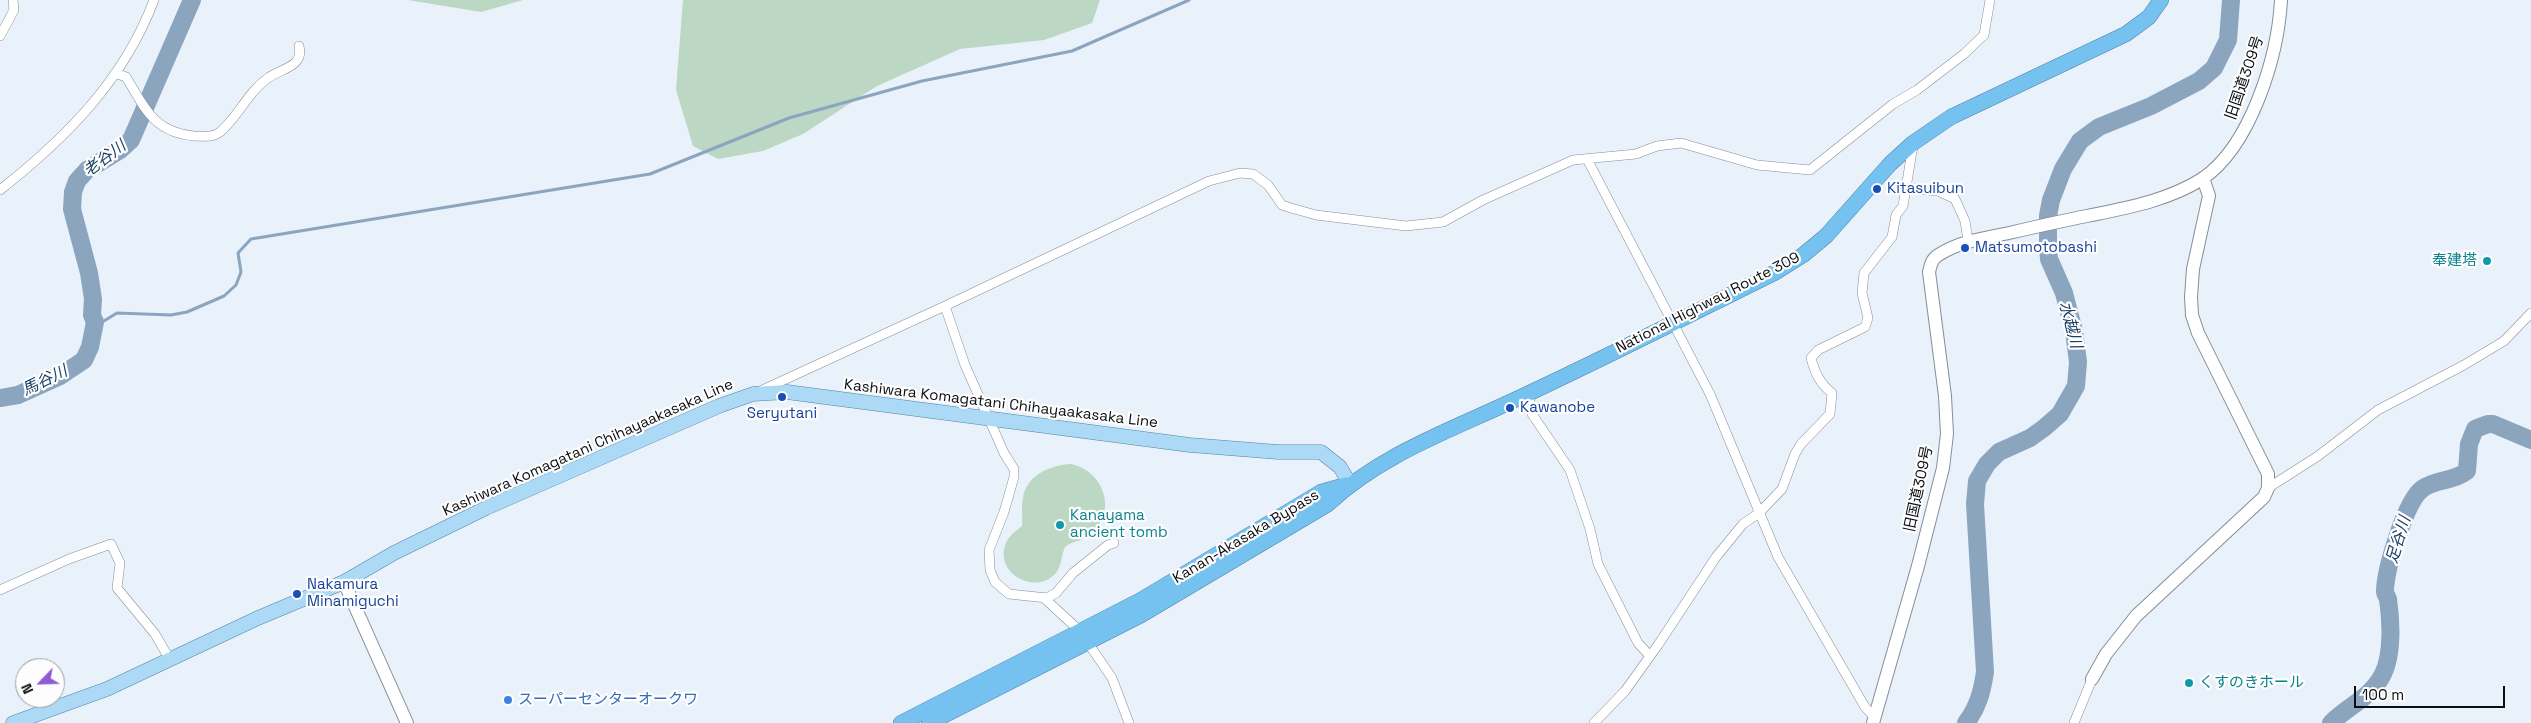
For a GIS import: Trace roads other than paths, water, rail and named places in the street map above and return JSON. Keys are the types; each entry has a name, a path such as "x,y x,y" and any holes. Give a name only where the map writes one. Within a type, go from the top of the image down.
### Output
{"highway":[{"name":"National Highway Route 309","path":"1350,484 1418,444 1528,393 1776,272 1803,255 1847,214 1890,164 1913,143 1951,118 2126,34 2149,17 2161,0"},
{"name":"Kanan-Akasaka Bypass","path":"929,723 1084,638 1141,600 1321,492 1350,484"},
{"name":"Kanan-Akasaka Bypass","path":"901,723 1084,638"}],"main road":[{"name":"Kashiwara Komagatani Chihayaakasaka Line","path":"13,723 107,689 344,582 394,553 486,508 719,406 753,394 787,392 1190,445 1278,452 1321,452 1340,468 1350,484"}],"street":[{"path":"0,36 14,10 13,0"},
{"path":"0,190 58,142 82,117 115,73 136,40 154,0"},
{"path":"753,394 945,306 1209,181 1231,175 1253,174 1268,185 1282,205 1291,208 1316,215 1406,226 1443,222 1483,200 1573,160 1636,154 1657,146 1682,143 1757,164 1810,170 1893,104 1917,90 1964,54 1984,34 1990,0"},
{"name":"旧国道309号","path":"1874,720 1918,566 1943,468 1947,434 1945,396 1929,272 1932,261 1938,254 1968,242 2141,205 2174,194 2203,178 2228,156 2242,136 2255,108 2272,55 2280,20 2281,0"},
{"path":"115,73 126,77 150,117 160,126 184,135 210,137 219,133 251,93 269,78 297,63 301,55 299,46"},
{"path":"1594,723 1625,691 1716,557 1743,524 1760,513 1782,489 1795,454 1801,444 1830,414 1832,393 1824,386 1815,372 1811,358 1818,350 1865,327 1868,318 1862,293 1864,273 1892,237 1896,216 1903,206 1913,143"},
{"path":"1587,159 1710,394 1778,557 1807,610 1874,720"},
{"path":"2074,723 2092,679 2106,654 2136,616 2264,497 2268,488 2268,474 2198,333 2192,315 2193,269 2209,196 2203,178"},
{"path":"1906,188 1938,191 1955,199 1965,221 1968,242"},
{"path":"945,306 965,366 1014,471 1004,512 989,550 990,570 998,585 1009,594 1044,598 1053,596 1073,573 1108,545 1114,543"},
{"path":"2268,488 2318,456 2378,410 2464,364 2504,340 2531,313"},
{"path":"1528,393 1532,414 1570,470 1590,529 1598,564 1638,643 1650,656"},
{"path":"0,590 69,559 111,544 120,563 117,588 155,634 170,660"},
{"path":"344,582 407,723"},
{"path":"1044,598 1084,638 1112,678 1129,723"}],"waterway":[{"name":"老谷川","path":"0,398 18,395 60,376 84,360 90,347 95,322 92,315 93,299 89,273 72,209 73,192 77,181 87,170 120,150 131,140 192,0"},
{"path":"94,327 117,313 171,315 187,312 224,296 236,285 241,272 238,253 251,239 650,174 789,118 922,81 1072,51 1189,0"},
{"name":"水越川","path":"1966,723 1979,699 1985,672 1975,504 1977,481 1987,464 1999,452 2030,438 2060,414 2076,386 2078,362 2074,331 2064,293 2049,259 2048,216 2051,200 2063,169 2080,141 2099,127 2151,106 2199,81 2214,68 2228,40 2231,0"},
{"name":"足谷川","path":"2331,723 2372,689 2383,674 2386,666 2390,647 2388,599 2385,592 2388,569 2403,522 2416,496 2427,486 2462,475 2467,471 2469,444 2475,429 2493,424 2531,440"}],"place":[{"name":"Kitasuibun","path":"1877,189"},
{"name":"Matsumotobashi","path":"1965,248"},
{"name":"奉建塔","path":"2487,261"},
{"name":"Seryutani","path":"782,397"},
{"name":"Kawanobe","path":"1510,408"},
{"name":"Kanayama ancient tomb","path":"1060,525"},
{"name":"Nakamura Minamiguchi","path":"297,594"},
{"name":"くすのきホール","path":"2189,683"},
{"name":"スーパーセンターオークワ","path":"508,700"}],"water label":[{"name":"馬谷川","path":"45,381"}]}
